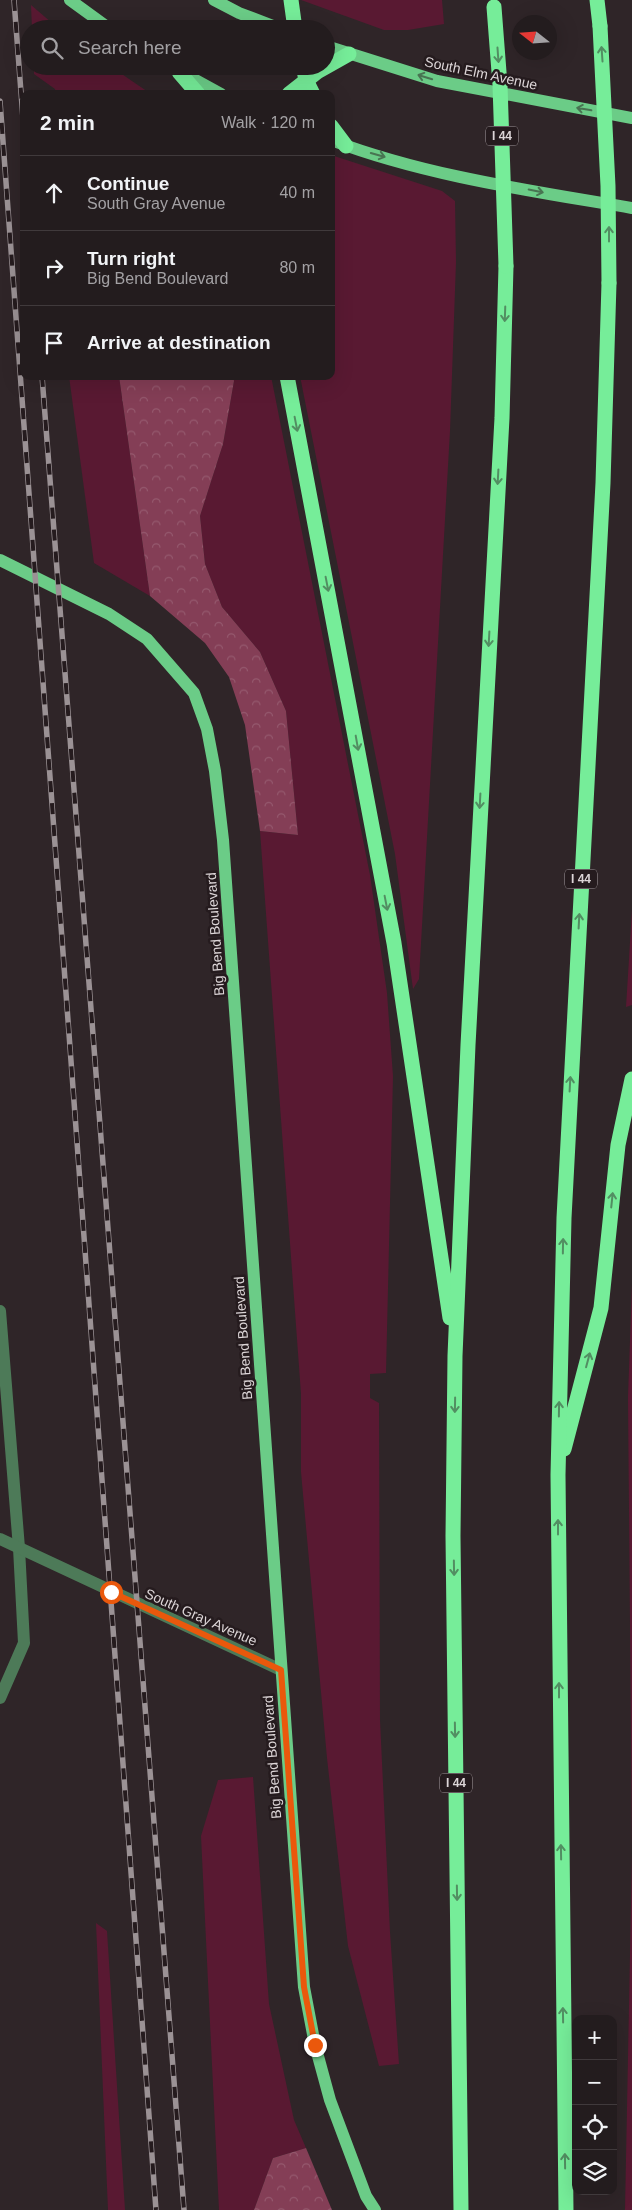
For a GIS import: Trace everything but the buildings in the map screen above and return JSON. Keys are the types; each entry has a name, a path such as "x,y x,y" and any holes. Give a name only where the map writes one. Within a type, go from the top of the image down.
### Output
{"highway":[{"path":"291,0 294,20"},
{"name":"I 44","path":"566,2210 558,1475 564,1218 602,493 609,283 608,186 597,0"},
{"name":"I 44","path":"461,2210 453,1536 455,1356 467,1054 502,418 506,266 500,95 494,3"},
{"path":"335,62 349,54"},
{"path":"181,75 194,90"},
{"path":"294,90 307,80"},
{"path":"335,131 346,146"},
{"path":"288,380 394,943 455,1356"},
{"path":"558,1475 601,1308 618,1145 632,1079"}],"main road":[{"path":"70,0 98,20"},
{"path":"214,0 258,20"},
{"name":"South Elm Avenue","path":"335,49 437,81 632,118"},
{"path":"186,75 214,90"},
{"path":"335,142 418,167 549,194 632,208"},
{"name":"Big Bend Boulevard","path":"0,560 109,614 147,639 194,693 207,729 216,771 223,840 304,1987 315,2045 330,2100 366,2196 375,2210"}],"street":[{"path":"0,1311 19,1548 24,1643 0,1698"},
{"name":"South Gray Avenue","path":"0,1539 135,1604 281,1670"}],"shaded area":[{"path":"301,0 442,0 444,24 408,30 384,30"},
{"path":"31,5 48,20 32,20"},
{"path":"35,75 123,75 145,90 55,90"},
{"path":"335,156 442,191 455,201 456,262 450,431 419,979 413,989 395,854 301,380 335,380"},
{"path":"70,380 120,380 150,596 94,563"},
{"path":"272,380 370,875 387,993 393,1076 386,1373 370,1374 370,1398 379,1403 380,1720 390,1932 399,2064 379,2066 348,1946 327,1758 301,1472 301,1394 260,831 298,835 286,711 260,652 222,607 205,564 200,516 223,444 234,381"},
{"path":"632,910 632,1005 626,1007"},
{"path":"632,1284 632,1852 628,1397"},
{"path":"253,1777 269,2004 294,2120 306,2148 273,2158 254,2210 219,2210 201,1836 218,1780"},
{"path":"632,1852 632,2210 625,2210"},
{"path":"96,1923 107,1931 125,2210 108,2210"}],"green space":[{"path":"120,380 234,380 223,444 200,516 205,564 222,607 260,652 286,711 298,835 260,831 245,725 229,677 205,643 150,596"},
{"path":"306,2148 332,2210 254,2210 273,2158"}],"railway":[{"path":"14,0 21,90"},
{"path":"0,101 20,371"},
{"path":"21,380 156,2210"},
{"path":"42,380 184,2210"}],"route":[{"path":"111,1592 281,1670 304,1987 315,2045"}]}
